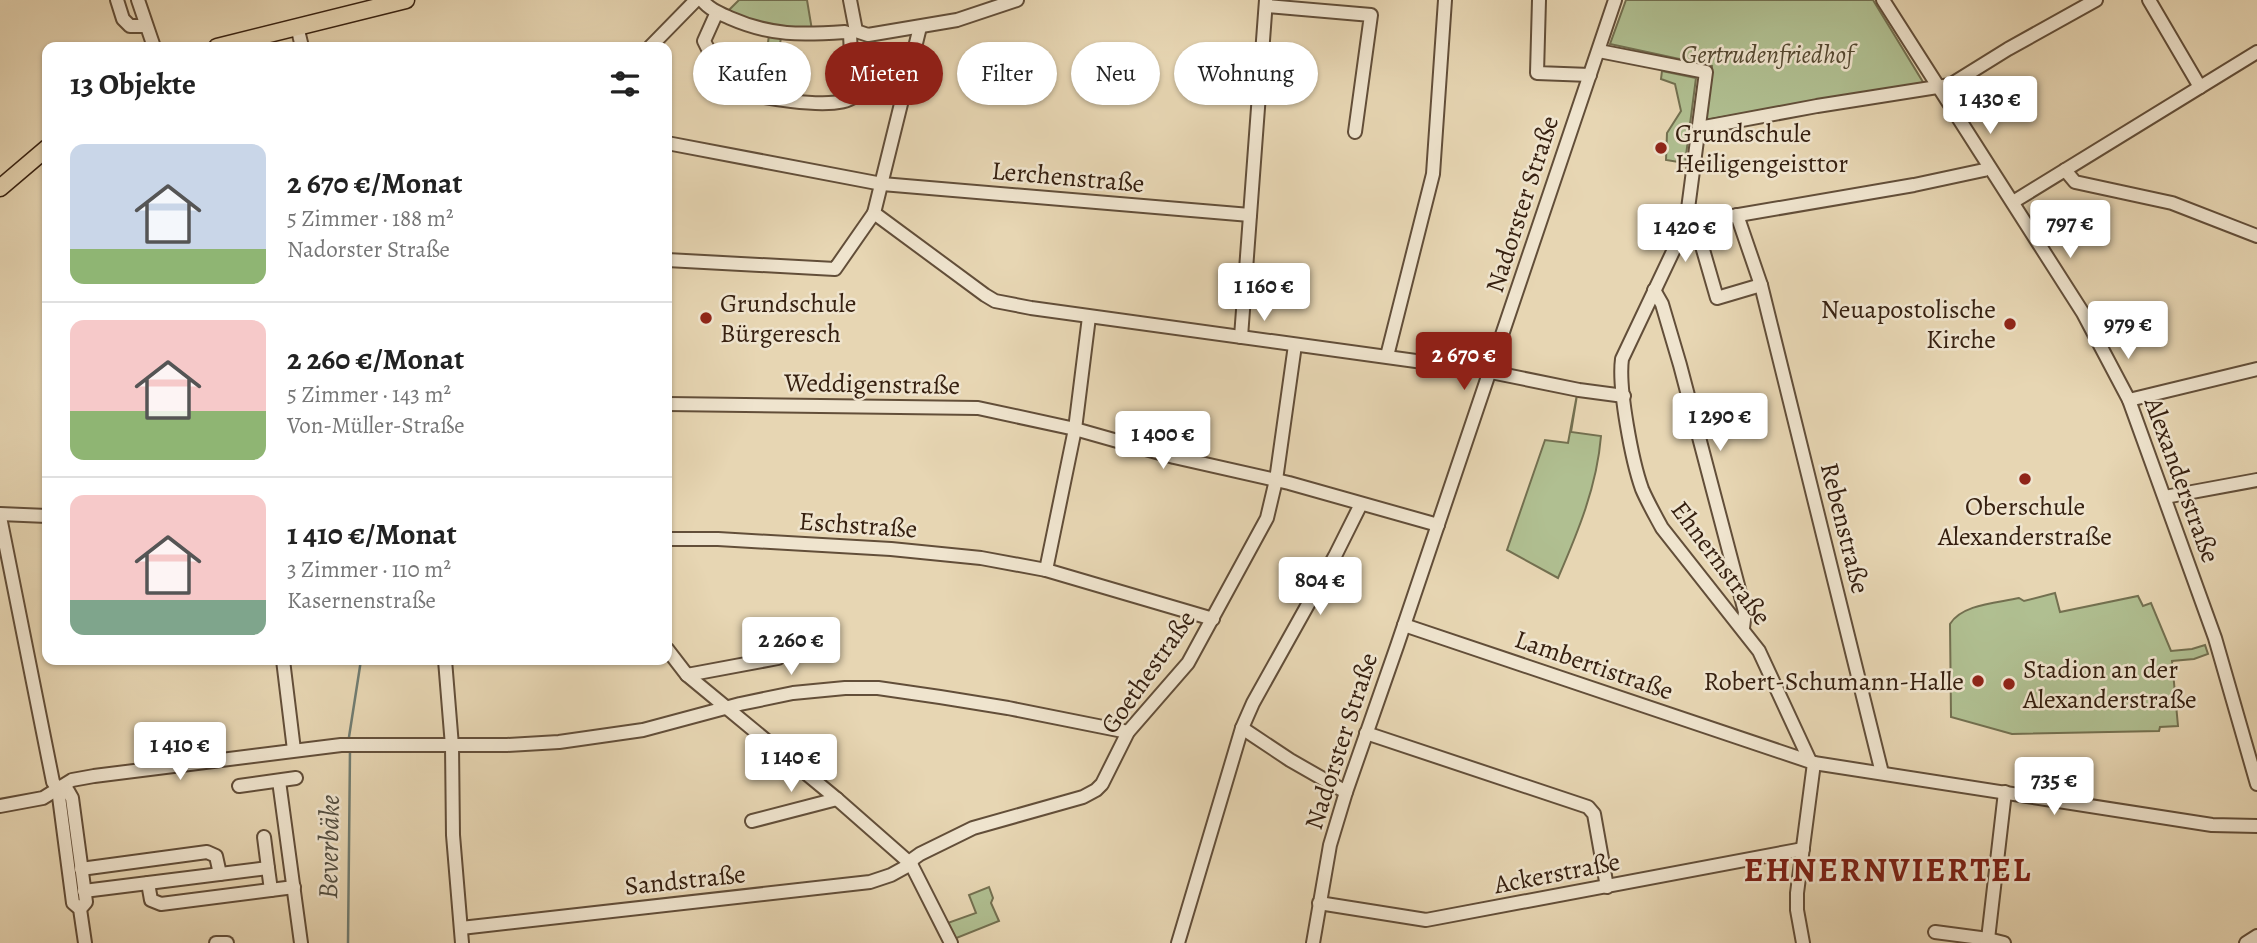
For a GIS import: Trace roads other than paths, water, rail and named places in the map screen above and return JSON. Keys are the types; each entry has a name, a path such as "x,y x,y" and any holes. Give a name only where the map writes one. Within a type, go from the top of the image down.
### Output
{"main road":[{"path":"236,42 373,4 406,0"},
{"path":"0,187 42,152"}],"street":[{"path":"117,0 123,19 130,26 146,26"},
{"path":"138,0 152,42"},
{"path":"655,42 696,0"},
{"path":"702,0 717,12 753,27 786,35 845,32 868,35 957,20 994,4 1017,0"},
{"path":"717,12 704,41 717,57 726,88 801,103 838,103 849,101 853,97 850,0"},
{"path":"1387,356 1433,174 1445,0"},
{"path":"1539,0 1536,74 1590,75"},
{"name":"Nadorster Straße","path":"1313,943 1331,841 1346,792 1615,0"},
{"name":"Alexanderstraße","path":"1883,0 2097,336 2129,400 2218,646 2257,784"},
{"path":"1699,128 1950,85 2096,0"},
{"path":"2149,0 2200,87"},
{"path":"1241,337 1266,3 1360,7 1371,15 1355,132"},
{"path":"297,26 301,42"},
{"path":"672,260 835,269 874,213 920,27"},
{"name":"Ehnernstraße","path":"1599,51 1706,72 1691,223 1654,290 1622,359 1623,396 1641,486 1651,509 1706,586 1743,628 1759,651 1812,762"},
{"path":"2013,202 2257,52"},
{"name":"Lerchenstraße","path":"672,144 882,184 1250,215"},
{"path":"1761,285 1717,298 1691,223 1914,186 1989,167"},
{"path":"2065,170 2075,182 2172,203 2257,236"},
{"path":"874,213 995,300 1089,317 1490,371 1579,390 1623,396"},
{"name":"Rebenstraße","path":"1737,215 1761,285 1882,773"},
{"path":"1654,290 1670,328 1742,598 1745,611 1743,628"},
{"path":"1046,570 1075,429 1089,317"},
{"name":"Goethestraße","path":"911,864 920,854 973,828 1083,797 1096,790 1108,776 1128,732 1149,705 1178,677 1213,619 1267,518 1276,480 1295,345"},
{"path":"2129,400 2257,369"},
{"name":"Weddigenstraße","path":"672,404 978,408 1075,429 1174,457 1276,480 1438,525"},
{"path":"2165,497 2257,480"},
{"path":"1178,943 1242,728 1361,504"},
{"path":"42,516 0,515 53,782 58,789 73,903 80,909 85,943"},
{"name":"Eschstraße","path":"672,539 891,549 981,558 1046,570 1213,619"},
{"name":"Lambertistraße","path":"1404,625 1812,762 2212,825 2257,826"},
{"path":"672,656 687,675 911,864 950,943"},
{"path":"687,675 778,658"},
{"path":"284,665 294,750"},
{"path":"445,665 452,746 453,835 462,943"},
{"path":"0,806 43,798 72,780 94,776 341,745 548,743 617,735 801,692 845,688 878,688 1008,708 1128,732"},
{"path":"1242,728 1346,792"},
{"path":"1366,733 1588,807 1594,814 1607,887"},
{"path":"1803,943 1797,894 1812,762"},
{"path":"239,786 296,778"},
{"path":"279,781 301,943"},
{"path":"58,789 68,791 72,798 86,902 80,909"},
{"path":"1988,939 2005,792"},
{"path":"752,821 837,799"},
{"path":"264,837 271,890"},
{"name":"Ackerstraße","path":"1319,903 1426,920 1803,849"},
{"path":"81,869 207,852 216,856 220,874"},
{"name":"Sandstraße","path":"461,928 870,882 911,864"},
{"path":"84,891 268,868"},
{"path":"148,883 150,897 157,904 294,887"},
{"path":"1935,932 2004,943"},
{"path":"2246,943 2257,936"},
{"path":"216,943 227,943"}],"waterway":[{"name":"Beverbäke","path":"349,737 360,665"},
{"name":"Beverbäke","path":"348,943 350,750"}],"place":[{"name":"Grundschule Heiligengeisttor","path":"1661,148"},
{"name":"Grundschule Bürgeresch","path":"706,318"},
{"name":"Neuapostolische Kirche","path":"2010,324"},
{"name":"Oberschule Alexanderstraße","path":"2025,479"},
{"name":"Robert-Schumann-Halle","path":"1978,681"},
{"name":"Stadion an der Alexanderstraße","path":"2009,684"}],"district":[{"name":"EHNERNVIERTEL","path":"1888,869"}],"park label":[{"name":"Gertrudenfriedhof","path":"1767,54"}]}
